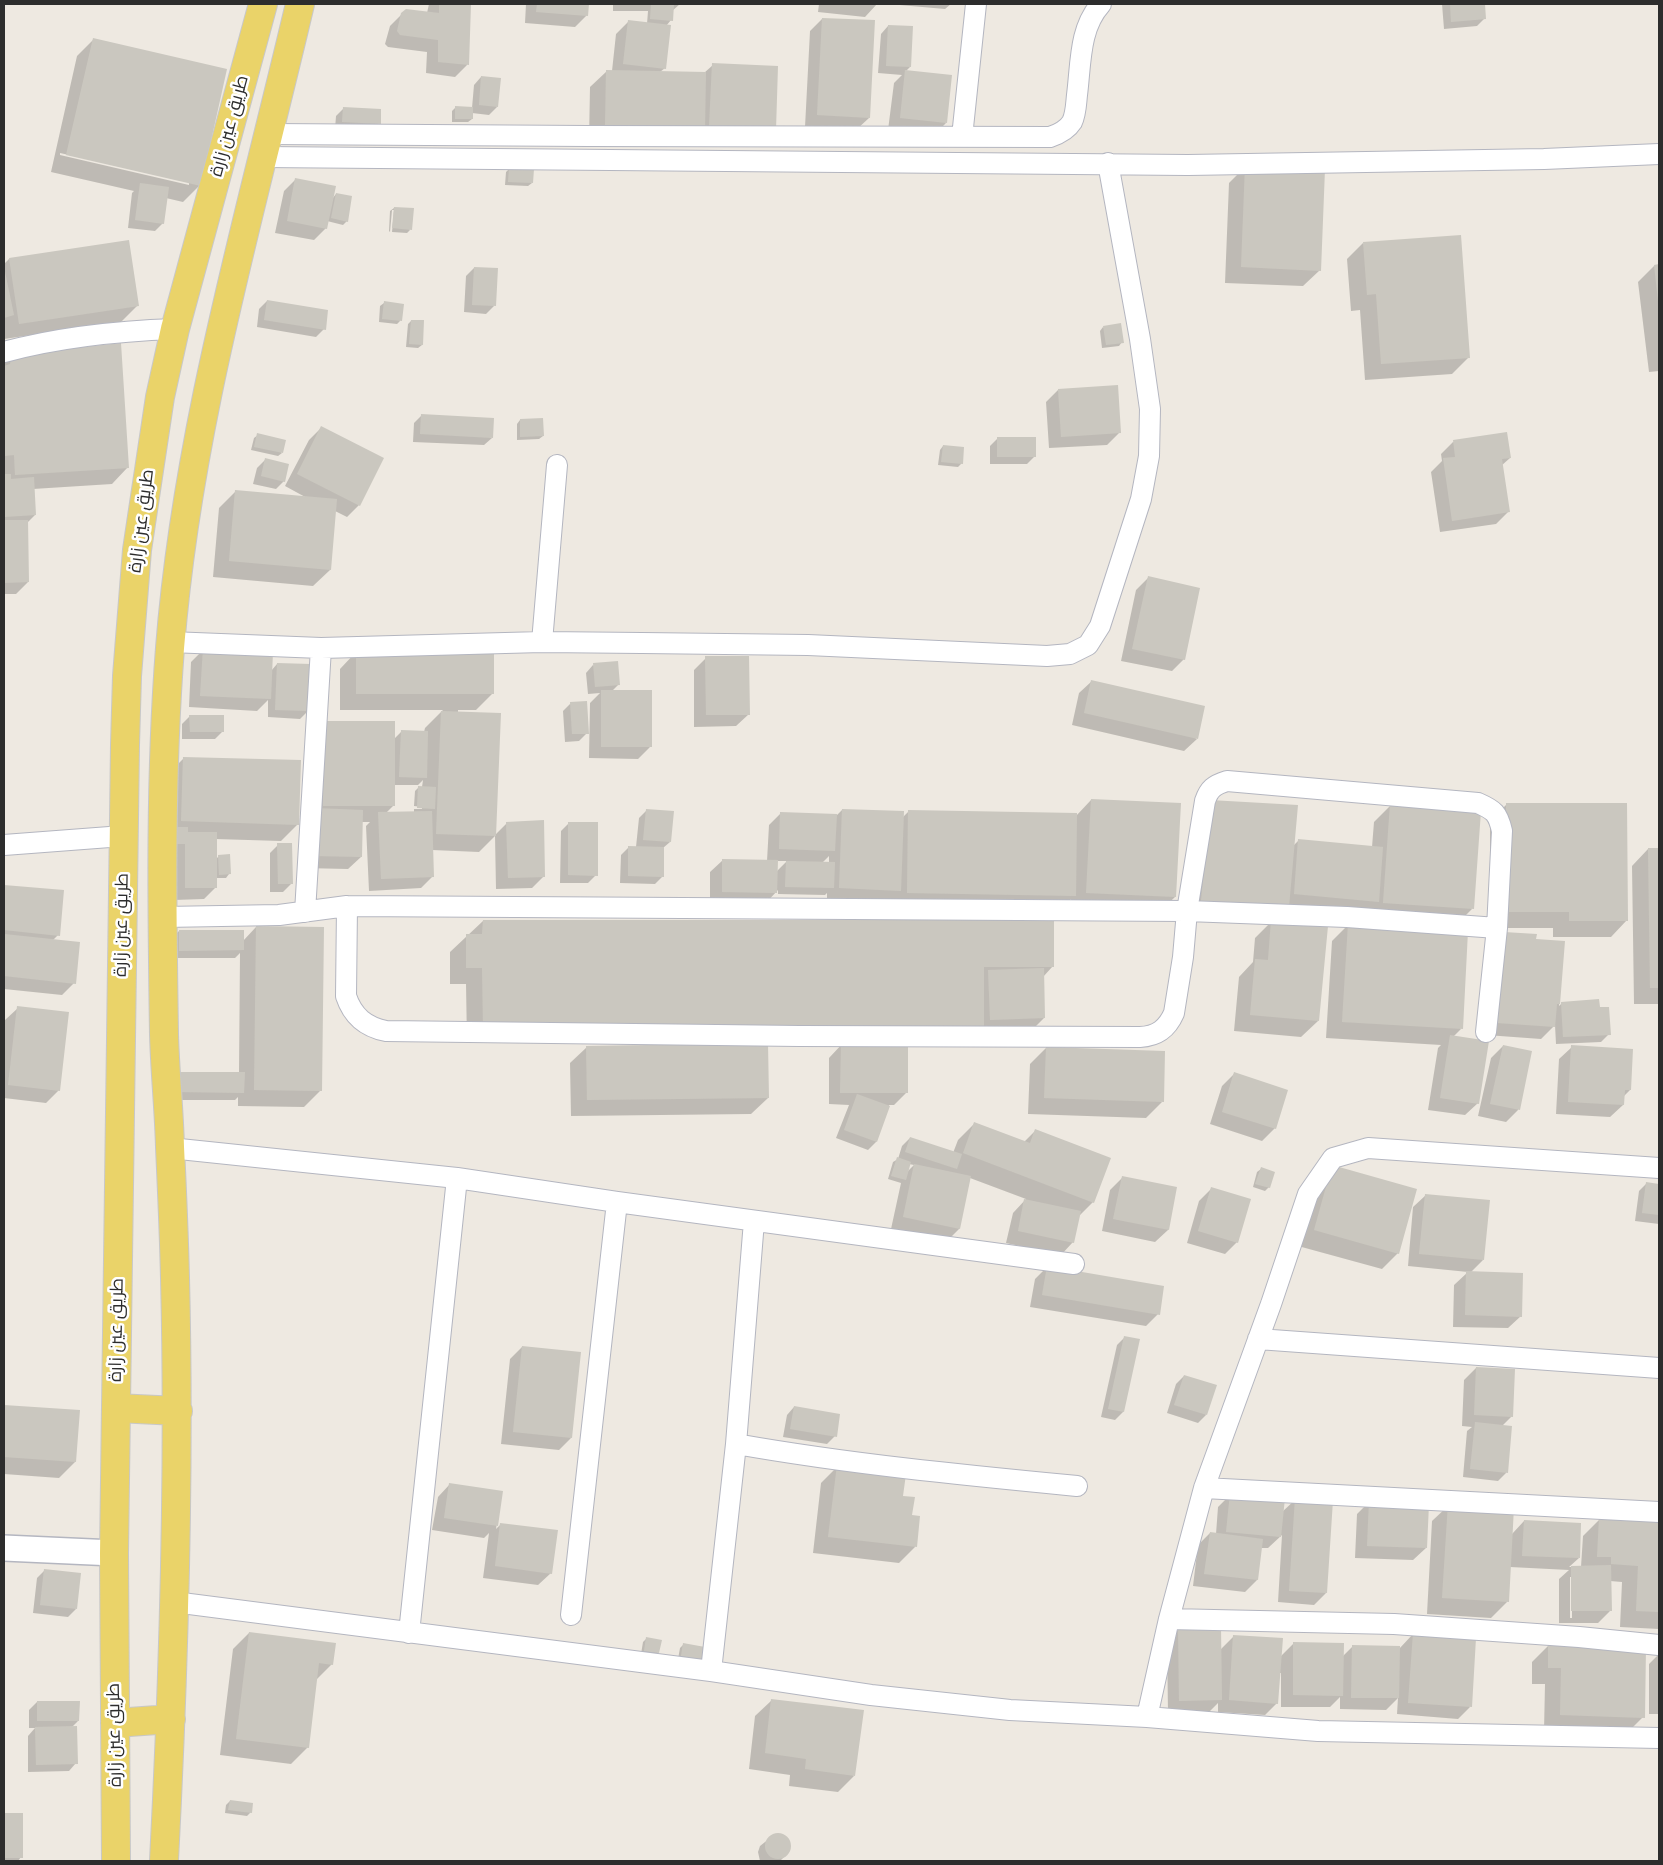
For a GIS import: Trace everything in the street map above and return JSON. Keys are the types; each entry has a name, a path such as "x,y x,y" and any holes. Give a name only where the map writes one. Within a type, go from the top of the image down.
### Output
{"main road":[{"name":"طريق عين زارة","path":"116,1861 114,1553 123,836 127,676 135,569 147,475 160,397 175,329 263,4"},
{"path":"164,1861 171,1719 178,1411 170,1148 164,1038 163,769 170,642 182,538 204,406 221,326 300,4"},
{"path":"116,1408 178,1411"},
{"path":"115,1723 171,1719"}],"street":[{"path":"962,137 976,4"},
{"path":"266,145 588,136 1050,137 1059,134 1066,128 1076,112 1083,41 1094,11 1101,4"},
{"path":"266,145 1188,165 1544,159 1659,154"},
{"path":"170,642 321,648 542,642 808,645 1047,656 1070,654 1088,645 1100,626 1124,553 1141,499 1149,456 1150,409 1144,365 1108,163"},
{"path":"4,352 46,342 86,336 142,330 175,329"},
{"path":"542,642 557,465"},
{"path":"305,912 321,648"},
{"path":"347,906 346,996 354,1014 368,1026 386,1031 799,1036 1140,1037 1155,1035 1166,1026 1174,1013 1183,957 1187,911 1205,801 1209,791 1216,784 1227,782 1478,803 1489,808 1499,816 1502,831 1497,928 1486,1032"},
{"path":"4,845 123,836"},
{"path":"164,917 279,915 347,906 1187,911 1347,917 1497,928"},
{"path":"170,1148 456,1178 617,1202 1074,1264"},
{"path":"1147,1717 1169,1619 1204,1488 1258,1340 1308,1194 1333,1158 1368,1148 1659,1168"},
{"path":"409,1633 456,1178"},
{"path":"571,1615 617,1202"},
{"path":"711,1671 736,1444 754,1221"},
{"path":"1258,1340 1659,1368"},
{"path":"736,1444 811,1457 946,1474 1077,1486"},
{"path":"1204,1488 1659,1512"},
{"path":"4,1548 114,1553"},
{"path":"174,1602 711,1671 871,1695 1010,1710 1147,1717 1318,1730 1659,1738"},
{"path":"1169,1619 1394,1624 1579,1637 1659,1645"}],"building":[{"path":"439,4 471,4 469,65 438,62 438,40 400,35 397,31 401,13 406,9 439,13"},
{"path":"537,4 589,4 588,16 536,12"},
{"path":"651,4 674,4 673,21 650,19"},
{"path":"1450,4 1485,4 1486,19 1451,22"},
{"path":"822,18 875,20 870,118 817,115"},
{"path":"628,20 671,25 666,69 623,64"},
{"path":"888,25 913,26 911,67 886,66"},
{"path":"93,38 227,69 201,186 66,155"},
{"path":"712,63 778,66 776,130 709,127"},
{"path":"606,70 706,72 705,128 605,126"},
{"path":"905,70 952,75 947,123 900,118"},
{"path":"481,76 501,78 498,107 479,105"},
{"path":"455,106 473,107 473,119 455,119"},
{"path":"343,107 381,109 381,124 342,122"},
{"path":"1245,166 1325,169 1321,271 1241,267"},
{"path":"509,168 534,169 533,183 508,182"},
{"path":"295,178 336,186 327,229 287,221"},
{"path":"140,183 169,187 164,224 135,220"},
{"path":"336,193 352,196 348,222 331,218"},
{"path":"394,207 414,208 412,230 392,228"},
{"path":"1461,235 1470,358 1381,364 1376,294 1367,295 1363,242"},
{"path":"129,240 139,306 19,324 9,258"},
{"path":"1659,264 1659,301 1658,301 1654,265"},
{"path":"4,267 14,315 4,318"},
{"path":"474,267 498,268 496,306 472,305"},
{"path":"267,300 328,310 326,330 264,320"},
{"path":"384,301 404,304 402,321 382,319"},
{"path":"411,320 424,320 423,345 409,344"},
{"path":"1121,323 1124,343 1106,345 1103,326"},
{"path":"121,343 129,468 15,475 14,455 4,456 4,366 10,364 12,354"},
{"path":"1118,385 1121,433 1061,437 1058,389"},
{"path":"421,414 494,418 493,438 420,434"},
{"path":"543,418 544,436 520,437 520,419"},
{"path":"321,426 384,458 360,506 297,474"},
{"path":"1507,432 1511,458 1502,459 1510,512 1452,521 1443,458 1455,457 1453,440"},
{"path":"257,433 286,440 283,453 254,447"},
{"path":"997,437 1036,437 1036,457 997,457"},
{"path":"943,445 964,447 963,464 941,462"},
{"path":"265,458 289,464 285,482 261,476"},
{"path":"4,474 11,474 11,479 34,477 36,515 4,517"},
{"path":"235,490 337,499 331,570 229,561"},
{"path":"4,520 28,520 29,582 4,583"},
{"path":"1148,576 1200,588 1185,660 1132,649"},
{"path":"203,648 273,652 271,699 200,696"},
{"path":"356,651 494,651 494,694 356,694"},
{"path":"705,656 749,656 750,715 706,715"},
{"path":"618,661 620,685 595,687 593,663"},
{"path":"277,663 311,664 309,711 275,710"},
{"path":"1091,680 1205,706 1198,739 1084,713"},
{"path":"601,690 652,690 652,747 601,747"},
{"path":"587,701 589,734 572,734 570,702"},
{"path":"441,711 501,713 496,836 436,834"},
{"path":"189,715 224,715 224,732 190,732"},
{"path":"323,721 395,721 395,806 323,806"},
{"path":"401,730 428,731 427,778 399,777"},
{"path":"183,757 301,760 299,825 181,821"},
{"path":"418,786 436,787 435,809 417,808"},
{"path":"1091,799 1181,803 1176,897 1086,893"},
{"path":"1210,800 1298,805 1289,907 1201,901"},
{"path":"1506,803 1627,803 1628,921 1569,921 1569,912 1506,912"},
{"path":"1390,804 1481,811 1474,909 1383,903"},
{"path":"315,808 363,810 362,857 314,856"},
{"path":"646,809 674,811 671,842 643,840"},
{"path":"842,809 904,811 901,891 839,888"},
{"path":"908,810 1077,813 1076,896 907,893"},
{"path":"432,811 434,877 381,879 378,812"},
{"path":"780,812 837,814 835,851 779,849"},
{"path":"544,820 545,877 508,878 506,822"},
{"path":"568,822 598,822 598,876 568,875"},
{"path":"170,827 188,827 188,832 217,832 217,888 185,888 185,844 170,844"},
{"path":"1298,839 1383,847 1379,902 1294,894"},
{"path":"277,843 292,843 293,884 278,884"},
{"path":"628,846 664,847 664,877 628,876"},
{"path":"1648,848 1659,848 1659,988 1650,988"},
{"path":"230,854 231,874 219,875 218,855"},
{"path":"722,859 778,860 777,893 722,892"},
{"path":"786,861 835,862 834,888 785,887"},
{"path":"4,885 64,890 60,936 4,930"},
{"path":"483,920 1054,920 1054,967 984,967 984,1028 483,1027 482,968 466,968 466,934 482,934"},
{"path":"1271,920 1328,926 1319,1021 1250,1015 1255,959 1268,960"},
{"path":"1348,924 1468,931 1463,1029 1342,1022"},
{"path":"256,926 324,927 322,1091 254,1090"},
{"path":"179,930 244,930 244,950 179,951"},
{"path":"1504,932 1537,934 1536,939 1565,941 1560,1004 1557,1004 1555,1027 1497,1023"},
{"path":"4,934 80,942 76,984 4,976"},
{"path":"1044,968 1045,1018 990,1020 988,970"},
{"path":"1599,999 1600,1007 1609,1007 1611,1035 1563,1037 1561,1002"},
{"path":"17,1006 69,1012 60,1091 8,1085"},
{"path":"1450,1035 1489,1041 1479,1104 1440,1098"},
{"path":"768,1043 769,1098 587,1100 586,1046"},
{"path":"841,1044 908,1045 908,1093 840,1093"},
{"path":"1503,1045 1532,1051 1520,1110 1490,1104"},
{"path":"1571,1045 1633,1049 1631,1090 1625,1090 1624,1105 1568,1102"},
{"path":"1046,1047 1165,1051 1164,1102 1044,1098"},
{"path":"178,1072 245,1072 244,1093 177,1092"},
{"path":"1234,1072 1288,1090 1276,1129 1222,1112"},
{"path":"857,1094 890,1106 877,1142 844,1130"},
{"path":"974,1122 1030,1143 1035,1129 1111,1158 1094,1203 963,1153"},
{"path":"910,1137 962,1154 957,1169 905,1152"},
{"path":"897,1157 911,1162 906,1180 891,1176"},
{"path":"914,1164 971,1176 960,1229 903,1217"},
{"path":"1332,1165 1417,1189 1399,1254 1314,1230"},
{"path":"1261,1167 1275,1172 1270,1188 1255,1184"},
{"path":"1122,1176 1177,1187 1169,1230 1113,1219"},
{"path":"1646,1182 1659,1184 1659,1215 1642,1213"},
{"path":"1211,1187 1251,1199 1238,1243 1198,1231"},
{"path":"1425,1194 1490,1200 1484,1260 1419,1254"},
{"path":"1024,1199 1081,1211 1074,1243 1018,1231"},
{"path":"1047,1266 1164,1286 1160,1315 1042,1295"},
{"path":"1466,1271 1523,1273 1522,1317 1465,1315"},
{"path":"1124,1336 1140,1339 1124,1412 1108,1409"},
{"path":"522,1346 581,1352 572,1438 513,1432"},
{"path":"1476,1367 1515,1369 1513,1417 1474,1415"},
{"path":"1184,1375 1217,1385 1207,1415 1174,1405"},
{"path":"4,1405 80,1410 76,1462 4,1457"},
{"path":"794,1406 840,1414 837,1437 790,1429"},
{"path":"1475,1422 1512,1426 1508,1473 1470,1469"},
{"path":"837,1465 906,1474 903,1496 915,1497 912,1515 920,1516 917,1547 828,1537"},
{"path":"449,1483 503,1491 498,1526 444,1518"},
{"path":"1230,1493 1285,1498 1281,1537 1226,1532"},
{"path":"1295,1498 1333,1500 1327,1593 1289,1591"},
{"path":"1369,1501 1429,1504 1427,1548 1367,1546"},
{"path":"1448,1503 1514,1507 1509,1602 1442,1598"},
{"path":"1599,1518 1659,1522 1659,1612 1636,1611 1638,1566 1611,1564 1611,1557 1597,1557"},
{"path":"1524,1520 1581,1523 1580,1558 1522,1556"},
{"path":"500,1523 558,1530 552,1574 495,1566"},
{"path":"1210,1532 1263,1539 1258,1580 1204,1574"},
{"path":"1611,1565 1612,1611 1571,1611 1571,1566"},
{"path":"44,1569 81,1573 77,1609 40,1605"},
{"path":"1221,1627 1222,1700 1179,1701 1178,1628"},
{"path":"249,1632 336,1643 333,1665 319,1663 309,1748 236,1739"},
{"path":"1413,1633 1476,1638 1472,1707 1408,1703"},
{"path":"1233,1635 1283,1638 1278,1704 1229,1700"},
{"path":"646,1637 662,1640 659,1653 644,1651"},
{"path":"1293,1642 1344,1643 1343,1696 1293,1695"},
{"path":"683,1643 705,1647 703,1660 681,1656"},
{"path":"1548,1644 1646,1646 1645,1718 1560,1715 1561,1668 1548,1668"},
{"path":"1352,1645 1400,1646 1399,1698 1351,1698"},
{"path":"771,1699 864,1710 855,1776 805,1769 806,1759 765,1753"},
{"path":"37,1701 80,1701 79,1721 37,1721"},
{"path":"77,1726 78,1764 36,1765 35,1727"},
{"path":"230,1800 253,1803 252,1813 228,1810"},
{"path":"4,1813 23,1813 23,1858 4,1858"},
{"path":"778,1833 787,1837 791,1846 787,1855 778,1859 769,1855 765,1846 769,1837"}]}
